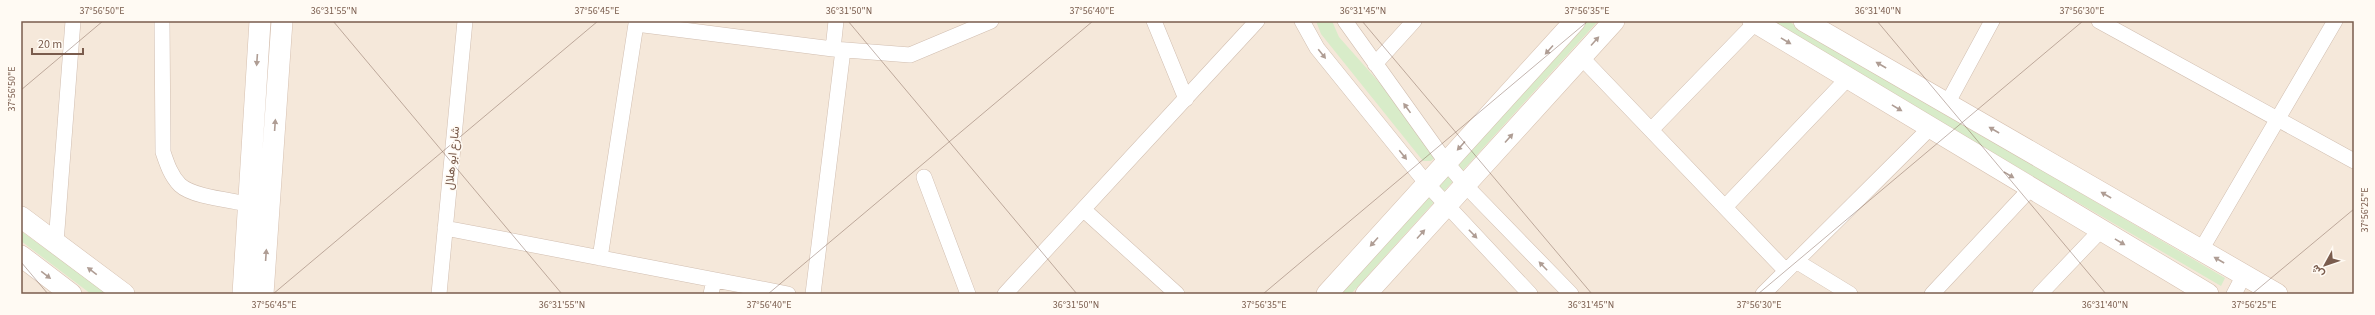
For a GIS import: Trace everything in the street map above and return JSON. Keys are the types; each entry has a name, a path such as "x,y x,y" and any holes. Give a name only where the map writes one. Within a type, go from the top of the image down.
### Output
{"main road":[{"path":"243,294 260,21"},
{"path":"263,294 282,21"},
{"path":"1327,294 1575,21"},
{"path":"1366,294 1466,186 1614,21"},
{"path":"1804,21 2277,294"},
{"path":"1754,22 2208,294"},
{"path":"21,217 124,294"},
{"path":"21,256 71,294"}],"street":[{"path":"56,243 72,21"},
{"path":"162,21 163,152 170,171 180,185 191,192 248,204"},
{"name":"شارع ابو هلال","path":"439,294 465,21"},
{"path":"814,294 838,49 836,21"},
{"path":"600,258 636,23 838,49 910,56 991,21"},
{"path":"1154,21 1186,99"},
{"path":"1005,294 1257,21"},
{"path":"1302,21 1317,48 1427,184 1530,294"},
{"path":"1345,21 1446,162 1466,186 1571,294"},
{"path":"1375,64 1414,21"},
{"path":"1947,104 1992,21"},
{"path":"2099,21 2277,117 2354,161"},
{"path":"1651,130 1754,22"},
{"path":"2200,250 2330,23"},
{"path":"1581,57 1725,207 1791,266 1850,294"},
{"path":"1725,207 1848,78"},
{"path":"1763,294 1930,128"},
{"path":"924,177 968,294"},
{"path":"1932,294 2031,188"},
{"path":"1084,210 1177,294"},
{"path":"445,228 600,258 713,287 788,294"},
{"path":"2047,292 2101,230"},
{"path":"2234,294 2244,275"}],"shaded area":[{"path":"21,21 2354,21 2354,294 21,294"}],"green space":[{"path":"1316,21 1332,21 1339,37 1438,149 1439,154 1431,161 1423,161 1321,34"},
{"path":"1586,21 1598,21 1351,294 1340,294"},
{"path":"1767,21 1788,21 2225,278 2221,286"},
{"path":"21,231 108,294 91,294 21,241"}]}
